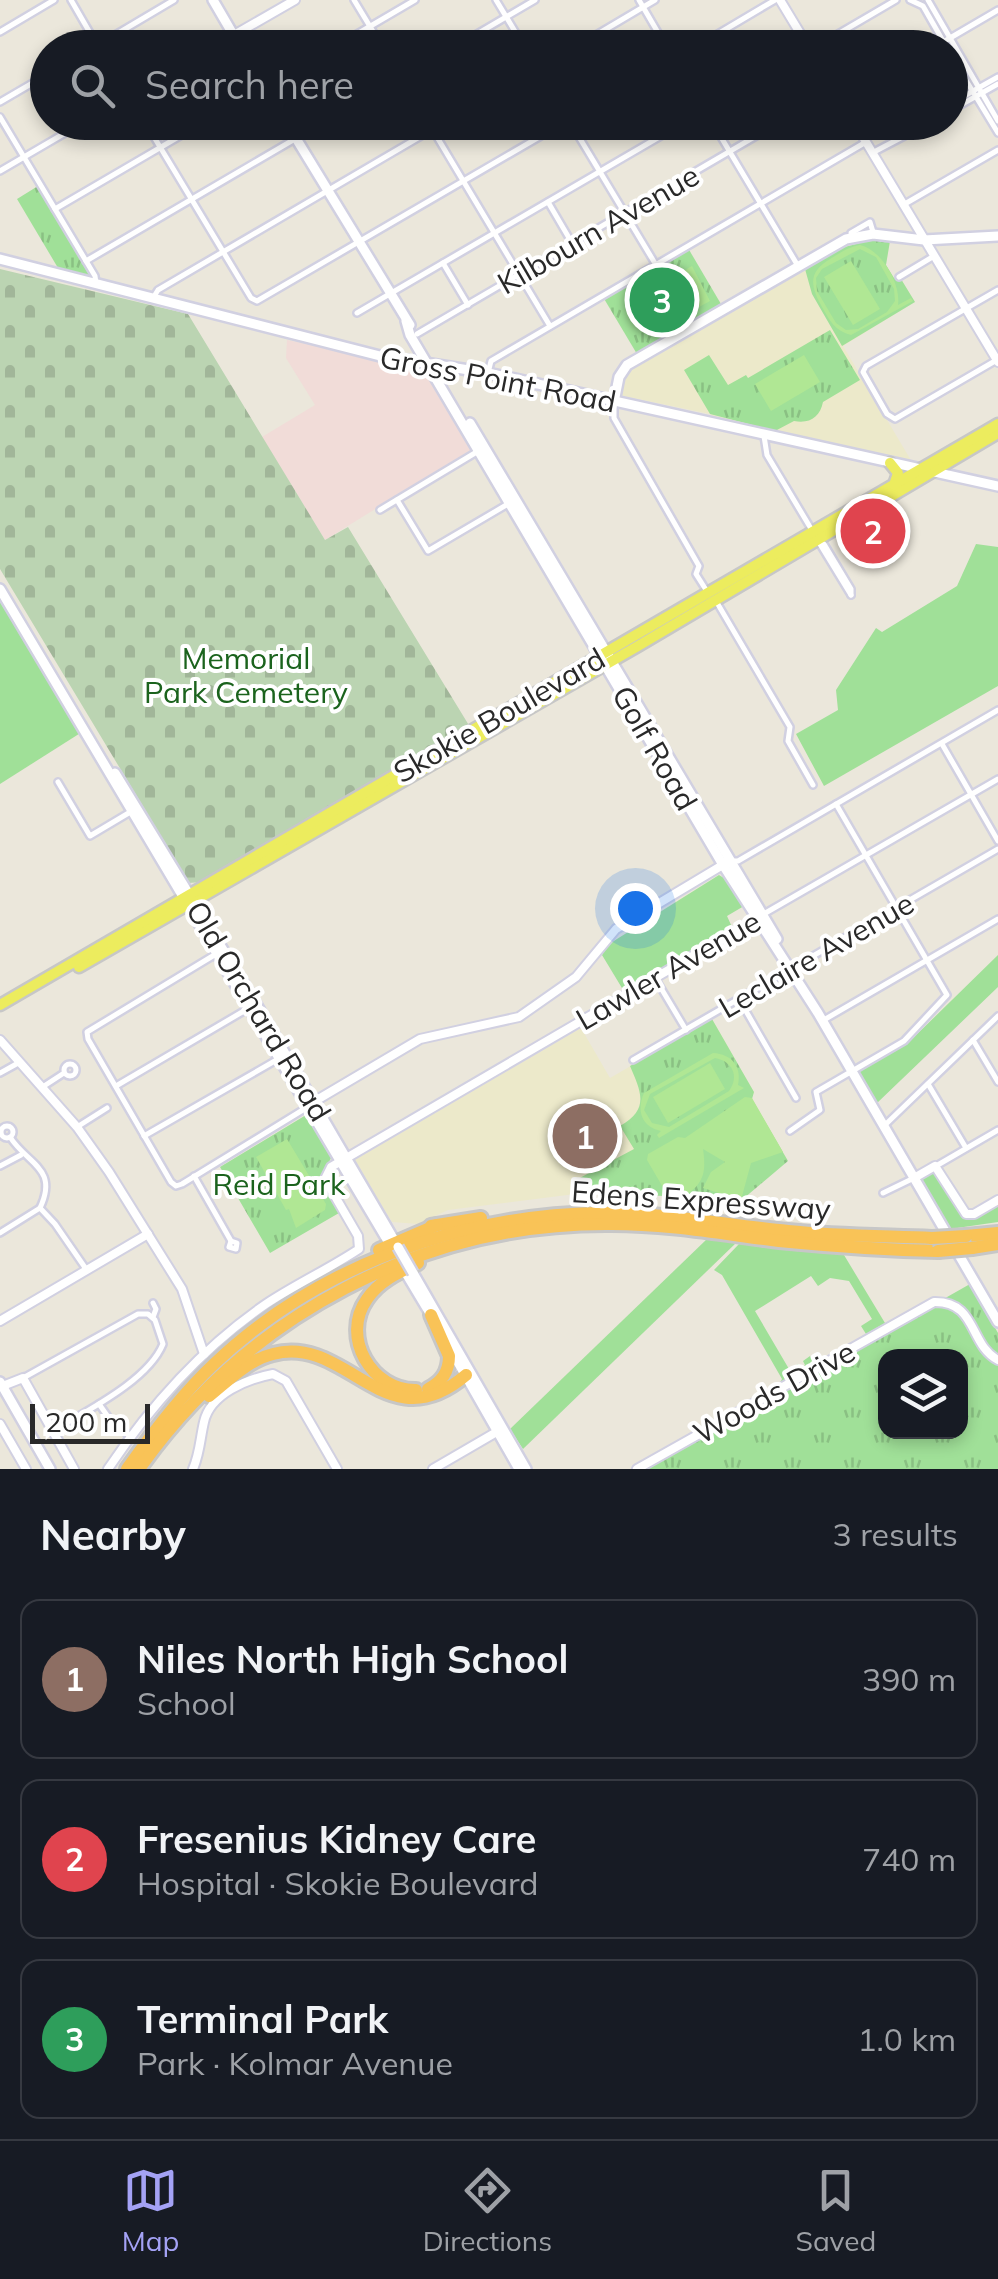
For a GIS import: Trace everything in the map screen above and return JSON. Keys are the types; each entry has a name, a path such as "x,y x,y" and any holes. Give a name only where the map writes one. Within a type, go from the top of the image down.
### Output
{"highway":[{"name":"Edens Expressway","path":"128,1469 209,1359 304,1298 381,1258 449,1232 538,1217 628,1214 882,1250 969,1242 998,1244"},
{"path":"209,1359 316,1280 393,1243 437,1226 486,1217 538,1217"},
{"name":"Edens Expressway","path":"139,1469 175,1422 243,1355 310,1306 392,1265 484,1237 538,1228 613,1224 712,1228"},
{"name":"Edens Expressway","path":"969,1242 998,1233"},
{"path":"466,1376 442,1387 401,1389 371,1369 358,1337 363,1306 390,1278 484,1237"},
{"path":"428,1389 443,1378 450,1356 431,1315"},
{"path":"175,1422 244,1368 279,1352 316,1356 384,1393 402,1398 436,1395 466,1376"}],"main road":[{"path":"213,0 231,30"},
{"name":"Golf Road","path":"297,140 417,334 480,450 514,501"},
{"path":"614,402 619,375 627,365 852,238 872,234 924,240 998,236"},
{"name":"Gross Point Road","path":"0,259 296,337 432,365 488,372 998,486"},
{"name":"Golf Road","path":"406,321 410,335 432,365 732,864 998,1322"},
{"name":"Skokie Boulevard","path":"0,1009 816,538 998,424"},
{"name":"Skokie Boulevard","path":"816,538 895,484 951,460 998,432"},
{"path":"951,460 953,478"},
{"path":"890,463 898,473 895,484"},
{"name":"Old Orchard Road","path":"0,589 393,1243 522,1469"},
{"name":"Old Orchard Road","path":"188,900 216,954 252,1006"},
{"name":"Old Orchard Road","path":"410,1274 466,1376 501,1430"},
{"path":"1,1385 50,1469"}],"street":[{"path":"0,32 54,0"},
{"path":"71,0 88,30"},
{"path":"125,30 174,0"},
{"path":"243,30 294,0"},
{"path":"354,0 372,30"},
{"path":"363,30 415,0"},
{"path":"496,0 514,30"},
{"path":"484,30 535,0"},
{"path":"638,0 656,30"},
{"path":"604,30 655,0"},
{"path":"726,30 778,0 799,30"},
{"path":"843,30 896,0"},
{"path":"910,0 926,3 940,30"},
{"path":"968,31 998,10"},
{"path":"968,78 998,121"},
{"path":"968,78 998,132"},
{"path":"968,97 998,80"},
{"path":"0,102 30,84"},
{"path":"0,118 95,276 96,284"},
{"path":"0,171 54,140"},
{"path":"155,140 254,301 536,140"},
{"path":"55,209 174,140"},
{"path":"86,262 294,140"},
{"path":"153,299 158,290 415,140"},
{"path":"438,140 550,326"},
{"path":"579,140 656,265"},
{"path":"357,314 654,140"},
{"path":"723,140 798,266"},
{"name":"Kilbourn Avenue","path":"417,334 750,140"},
{"path":"872,153 895,140"},
{"path":"488,372 491,361 866,142 924,240 934,256 966,308 998,360 892,418 864,369 966,308 998,290"},
{"path":"903,205 998,150"},
{"path":"548,202 572,244"},
{"path":"898,277 934,256"},
{"path":"443,264 468,305"},
{"path":"614,402 614,418 699,566 696,574 790,727 788,741 813,786"},
{"path":"764,433 766,456 820,548 851,595 833,558 816,538"},
{"path":"380,510 480,450"},
{"path":"397,500 428,550 514,501"},
{"path":"216,954 87,1032 176,1186 420,1039 519,1017 576,977 616,928 998,710"},
{"path":"941,743 998,841"},
{"name":"Lawler Avenue","path":"342,1160 998,779"},
{"path":"58,782 90,836 134,810"},
{"path":"790,1131 820,1110 816,1092 904,1040 947,996 836,804"},
{"name":"Leclaire Avenue","path":"633,1060 998,849"},
{"path":"822,1021 998,918"},
{"path":"655,978 686,1030"},
{"path":"738,1000 796,1098"},
{"path":"115,1086 252,1006"},
{"path":"884,1126 998,1016"},
{"path":"0,1040 77,1126 148,1234 189,1302 209,1359"},
{"path":"973,1040 998,1082"},
{"path":"144,1136 282,1056"},
{"path":"988,1065 998,1060"},
{"path":"0,1074 20,1062"},
{"path":"44,1086 64,1074"},
{"path":"928,1084 966,1148"},
{"path":"77,1126 107,1108"},
{"path":"884,1193 998,1130"},
{"path":"0,1234 40,1208 46,1193 44,1176 35,1162 22,1155 10,1137"},
{"path":"0,1166 22,1155"},
{"path":"108,1469 130,1436 266,1304 359,1250 358,1236 325,1179 327,1170 342,1160"},
{"path":"935,1166 966,1214 974,1214 998,1200"},
{"path":"194,1176 231,1241"},
{"path":"40,1208 87,1270"},
{"path":"0,1321 148,1234"},
{"name":"Woods Drive","path":"637,1469 934,1302 961,1309 989,1354 998,1360"},
{"path":"52,1431 133,1379 162,1350 162,1341 148,1315 147,1305 153,1304"},
{"path":"1,1385 74,1352 121,1322 148,1315"},
{"path":"193,1469 212,1406 244,1382 279,1375 337,1469"},
{"path":"23,1378 74,1469"},
{"path":"99,1404 111,1421 130,1436"},
{"path":"0,1424 3,1437 26,1469"},
{"path":"433,1469 501,1430"}],"shaded area":[{"path":"861,241 890,241 886,265 894,278 901,279 915,302 843,346 912,462 715,422 710,414 619,395 629,367 841,248"},
{"path":"287,340 428,369 471,450 325,540 262,437 315,405 286,358"},
{"path":"712,1019 787,1159 737,1204 583,1193 448,1210 418,1224 392,1222 354,1160 581,1028 610,1078"}],"green space":[{"path":"38,186 93,279 61,273 17,199"},
{"path":"871,240 890,241 886,265 894,278 901,279 915,302 842,346 812,294 805,269 841,248"},
{"path":"860,245 876,254 888,269 896,287 898,305 911,298 913,301 851,335 830,321 818,299 813,280 823,264","holes":["860,249 876,257 894,289 895,301 887,312 858,329 846,330 836,323 817,291 816,278 822,269"]},
{"path":"688,248 721,304 637,354 603,297"},
{"path":"851,261 880,309 853,325 824,277"},
{"path":"692,266 710,301 679,318 673,289 679,276"},
{"name":"Memorial Park Cemetery","path":"0,269 188,314 325,540 348,527 470,727 201,882 189,883 0,569"},
{"path":"830,330 860,380 823,402 813,418 794,421 775,431 710,414 684,370 709,355 728,385 746,375 748,378"},
{"path":"804,355 820,382 771,411 755,384"},
{"path":"976,544 998,547 998,686 824,786 796,734 838,710 836,690 876,628 882,632 957,586"},
{"path":"0,596 82,732 0,784"},
{"path":"719,875 727,880 744,906 727,916 732,927 625,993 602,955 609,944"},
{"path":"998,955 998,987 876,1104 858,1070 907,1044"},
{"path":"712,1019 788,1161 737,1204 583,1193 576,1180 634,1149 620,1126 639,1106 640,1092 630,1066"},
{"path":"713,1053 734,1063 738,1085 744,1088 659,1138 661,1131 649,1126 642,1117 644,1093","holes":["715,1058 734,1075 729,1091 669,1127 652,1123 644,1110 650,1094"]},
{"path":"710,1063 725,1089 668,1123 653,1097"},
{"path":"745,1097 752,1098 783,1152 751,1163 741,1200 703,1188 711,1172 725,1162 703,1149 704,1170 696,1187 684,1196 668,1196 647,1160 648,1154 678,1137 685,1138"},
{"name":"Reid Park","path":"306,1115 331,1158 322,1176 339,1213 270,1253 220,1167"},
{"path":"287,1139 326,1204 325,1210 296,1228 289,1209 286,1210 256,1157"},
{"path":"930,1172 960,1213 966,1217 998,1204 998,1222 950,1229 922,1180"},
{"path":"707,1239 736,1243 523,1449 510,1429"},
{"path":"739,1244 844,1255 885,1323 866,1334 861,1326 872,1319 849,1281 830,1278 818,1286 811,1276 755,1311 789,1369 798,1364 801,1368 810,1356 814,1362 811,1369 780,1383 782,1379 722,1275 714,1270"},
{"path":"970,1284 998,1333 998,1469 644,1469"}],"place":[{"name":"Terminal Park","path":"662,300"},
{"name":"Fresenius Kidney Care","path":"873,531"},
{"name":"Niles North High School","path":"585,1136"}]}
